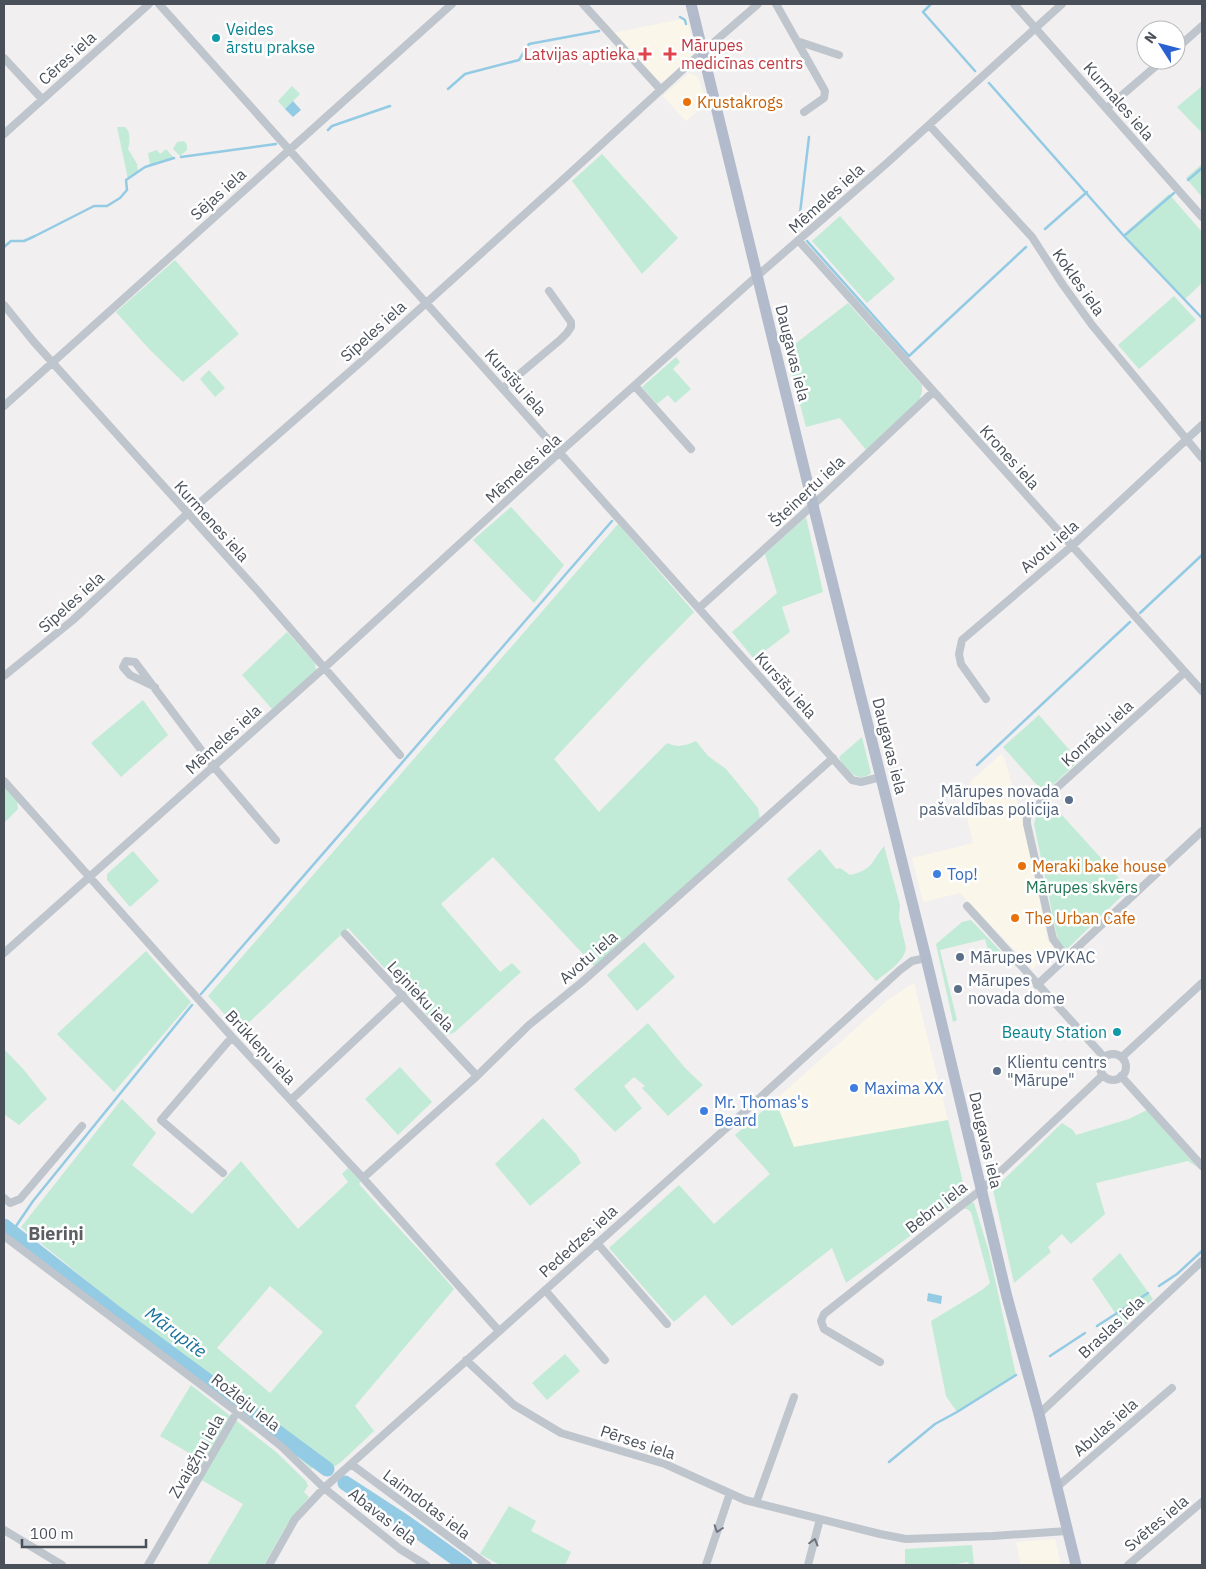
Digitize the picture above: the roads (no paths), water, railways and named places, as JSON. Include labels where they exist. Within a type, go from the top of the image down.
[{"type":"main road","name":"Daugavas iela","points":[[691,4],[926,958],[1007,1297],[1039,1414],[1076,1565]]},
{"type":"street","name":"Cēres iela","points":[[4,134],[149,4]]},
{"type":"street","name":"Kursīšu iela","points":[[159,4],[852,780],[857,782],[881,777]]},
{"type":"street","name":"Sējas iela","points":[[4,406],[452,4]]},
{"type":"street","points":[[584,4],[661,90]]},
{"type":"street","name":"Sīpeles iela","points":[[4,676],[74,620],[187,514],[567,176],[702,52],[758,4]]},
{"type":"street","points":[[776,4],[825,91],[824,98],[804,112]]},
{"type":"street","name":"Kurmales iela","points":[[1014,4],[1202,218]]},
{"type":"street","name":"Mēmeles iela","points":[[4,953],[214,767],[560,452],[929,125],[1062,4]]},
{"type":"street","points":[[1186,40],[1202,26]]},
{"type":"street","points":[[797,41],[839,55]]},
{"type":"street","points":[[4,58],[42,99]]},
{"type":"street","points":[[1107,108],[1151,70]]},
{"type":"street","name":"Kokles iela","points":[[929,125],[1032,237],[1063,285],[1092,324],[1202,458]]},
{"type":"street","name":"Krones iela","points":[[799,241],[1202,691]]},
{"type":"street","points":[[503,388],[560,340],[571,327],[571,322],[549,291]]},
{"type":"street","name":"Kurmenes iela","points":[[4,305],[187,514],[256,588],[400,755]]},
{"type":"street","points":[[635,386],[691,449]]},
{"type":"street","name":"Šteinertu iela","points":[[699,608],[813,505],[933,392]]},
{"type":"street","name":"Avotu iela","points":[[986,699],[961,664],[959,654],[962,640],[1072,546],[1202,425]]},
{"type":"street","name":"Konrādu iela","points":[[1067,958],[1053,939],[1027,817],[1041,802],[1185,672]]},
{"type":"street","points":[[155,687],[214,767],[276,840]]},
{"type":"street","name":"Avotu iela","points":[[363,1178],[477,1076],[529,1025],[589,975],[833,758]]},
{"type":"street","name":"Brūkleņu iela","points":[[4,781],[232,1037],[363,1178],[499,1331]]},
{"type":"street","points":[[1037,985],[1202,831]]},
{"type":"street","points":[[967,906],[1104,1057]]},
{"type":"street","name":"Lejnieku iela","points":[[345,934],[477,1076]]},
{"type":"street","name":"Pededzes iela","points":[[269,1565],[295,1519],[324,1488],[900,970],[912,961],[926,958]]},
{"type":"street","points":[[1122,1057],[1202,983]]},
{"type":"street","points":[[291,1100],[402,996]]},
{"type":"street","points":[[223,1173],[161,1120],[232,1037]]},
{"type":"street","points":[[1113,1054],[1122,1057],[1126,1067],[1121,1076],[1112,1080],[1103,1075],[1100,1066],[1104,1057],[1113,1054]]},
{"type":"street","name":"Bebru iela","points":[[880,1362],[824,1329],[821,1321],[824,1314],[981,1190],[1103,1075]]},
{"type":"street","points":[[1121,1076],[1202,1166]]},
{"type":"street","points":[[4,1198],[10,1203],[20,1199],[82,1126]]},
{"type":"street","name":"Rožleju iela","points":[[4,1236],[237,1412],[282,1448],[324,1488]]},
{"type":"street","points":[[597,1244],[667,1324]]},
{"type":"street","name":"Braslas iela","points":[[1039,1414],[1202,1261]]},
{"type":"street","points":[[545,1290],[605,1360]]},
{"type":"street","name":"Pērses iela","points":[[466,1360],[514,1405],[561,1432],[665,1464],[730,1494],[756,1503],[906,1539],[1067,1531]]},
{"type":"street","name":"Abulas iela","points":[[1057,1487],[1172,1388]]},
{"type":"street","points":[[756,1503],[794,1397]]},
{"type":"street","name":"Zvaigžņu iela","points":[[148,1565],[237,1412]]},
{"type":"street","name":"Laimdotas iela","points":[[351,1464],[487,1565]]},
{"type":"street","name":"Abavas iela","points":[[324,1488],[400,1550],[426,1565]]},
{"type":"street","points":[[706,1565],[730,1494]]},
{"type":"street","name":"Svētes iela","points":[[1128,1565],[1202,1502]]},
{"type":"street","points":[[808,1565],[820,1519]]},
{"type":"street","points":[[4,1530],[62,1565]]},
{"type":"water","points":[[293,101],[301,110],[293,117],[285,109]]},
{"type":"water","points":[[928,1293],[942,1296],[941,1304],[927,1301]]},
{"type":"waterway","points":[[931,4],[923,12],[975,71]]},
{"type":"waterway","points":[[680,17],[685,20],[686,24]]},
{"type":"waterway","points":[[448,89],[465,74],[519,60],[529,44],[599,31]]},
{"type":"waterway","points":[[989,83],[1124,236],[1202,318]]},
{"type":"waterway","points":[[328,130],[332,126],[390,106]]},
{"type":"waterway","points":[[798,230],[809,137]]},
{"type":"waterway","points":[[181,157],[276,144]]},
{"type":"waterway","points":[[4,247],[11,241],[24,241],[35,236],[94,206],[107,206],[120,198],[127,190],[126,180],[145,167],[174,158]]},
{"type":"waterway","points":[[1188,180],[1202,168]]},
{"type":"waterway","points":[[1045,229],[1087,192]]},
{"type":"waterway","points":[[1124,236],[1174,193]]},
{"type":"waterway","points":[[807,241],[909,356],[1026,247]]},
{"type":"waterway","points":[[201,994],[612,521]]},
{"type":"waterway","points":[[1140,613],[1202,555]]},
{"type":"waterway","points":[[977,765],[1130,622]]},
{"type":"waterway","points":[[12,1232],[33,1201],[192,1005]]},
{"type":"waterway","name":"Mārupīte","points":[[4,1226],[113,1311],[327,1469]]},
{"type":"waterway","points":[[1159,1286],[1177,1274],[1202,1251]]},
{"type":"waterway","points":[[1097,1326],[1148,1293]]},
{"type":"waterway","points":[[1050,1356],[1085,1333]]},
{"type":"waterway","points":[[889,1462],[935,1424],[1016,1375]]},
{"type":"waterway","name":"Mārupīte","points":[[345,1483],[405,1522],[465,1565]]},
{"type":"place","name":"Veides ārstu prakse","points":[[216,38]]},
{"type":"place","name":"Latvijas aptieka","points":[[645,54]]},
{"type":"place","name":"Mārupes medicīnas centrs","points":[[670,54]]},
{"type":"place","name":"Krustakrogs","points":[[687,102]]},
{"type":"place","name":"Mārupes novada pašvaldības policija","points":[[1069,800]]},
{"type":"place","name":"Meraki bake house","points":[[1022,866]]},
{"type":"place","name":"Top!","points":[[937,874]]},
{"type":"place","name":"The Urban Cafe","points":[[1015,918]]},
{"type":"place","name":"Mārupes VPVKAC","points":[[960,957]]},
{"type":"place","name":"Mārupes novada dome","points":[[958,989]]},
{"type":"place","name":"Beauty Station","points":[[1117,1032]]},
{"type":"place","name":"Klientu centrs \"Mārupe\"","points":[[997,1071]]},
{"type":"place","name":"Maxima XX","points":[[854,1088]]},
{"type":"place","name":"Mr. Thomas's Beard","points":[[704,1111]]},
{"type":"district","name":"Bieriņi","points":[[56,1233]]},
{"type":"park label","name":"Mārupes skvērs","points":[[1082,887]]}]
